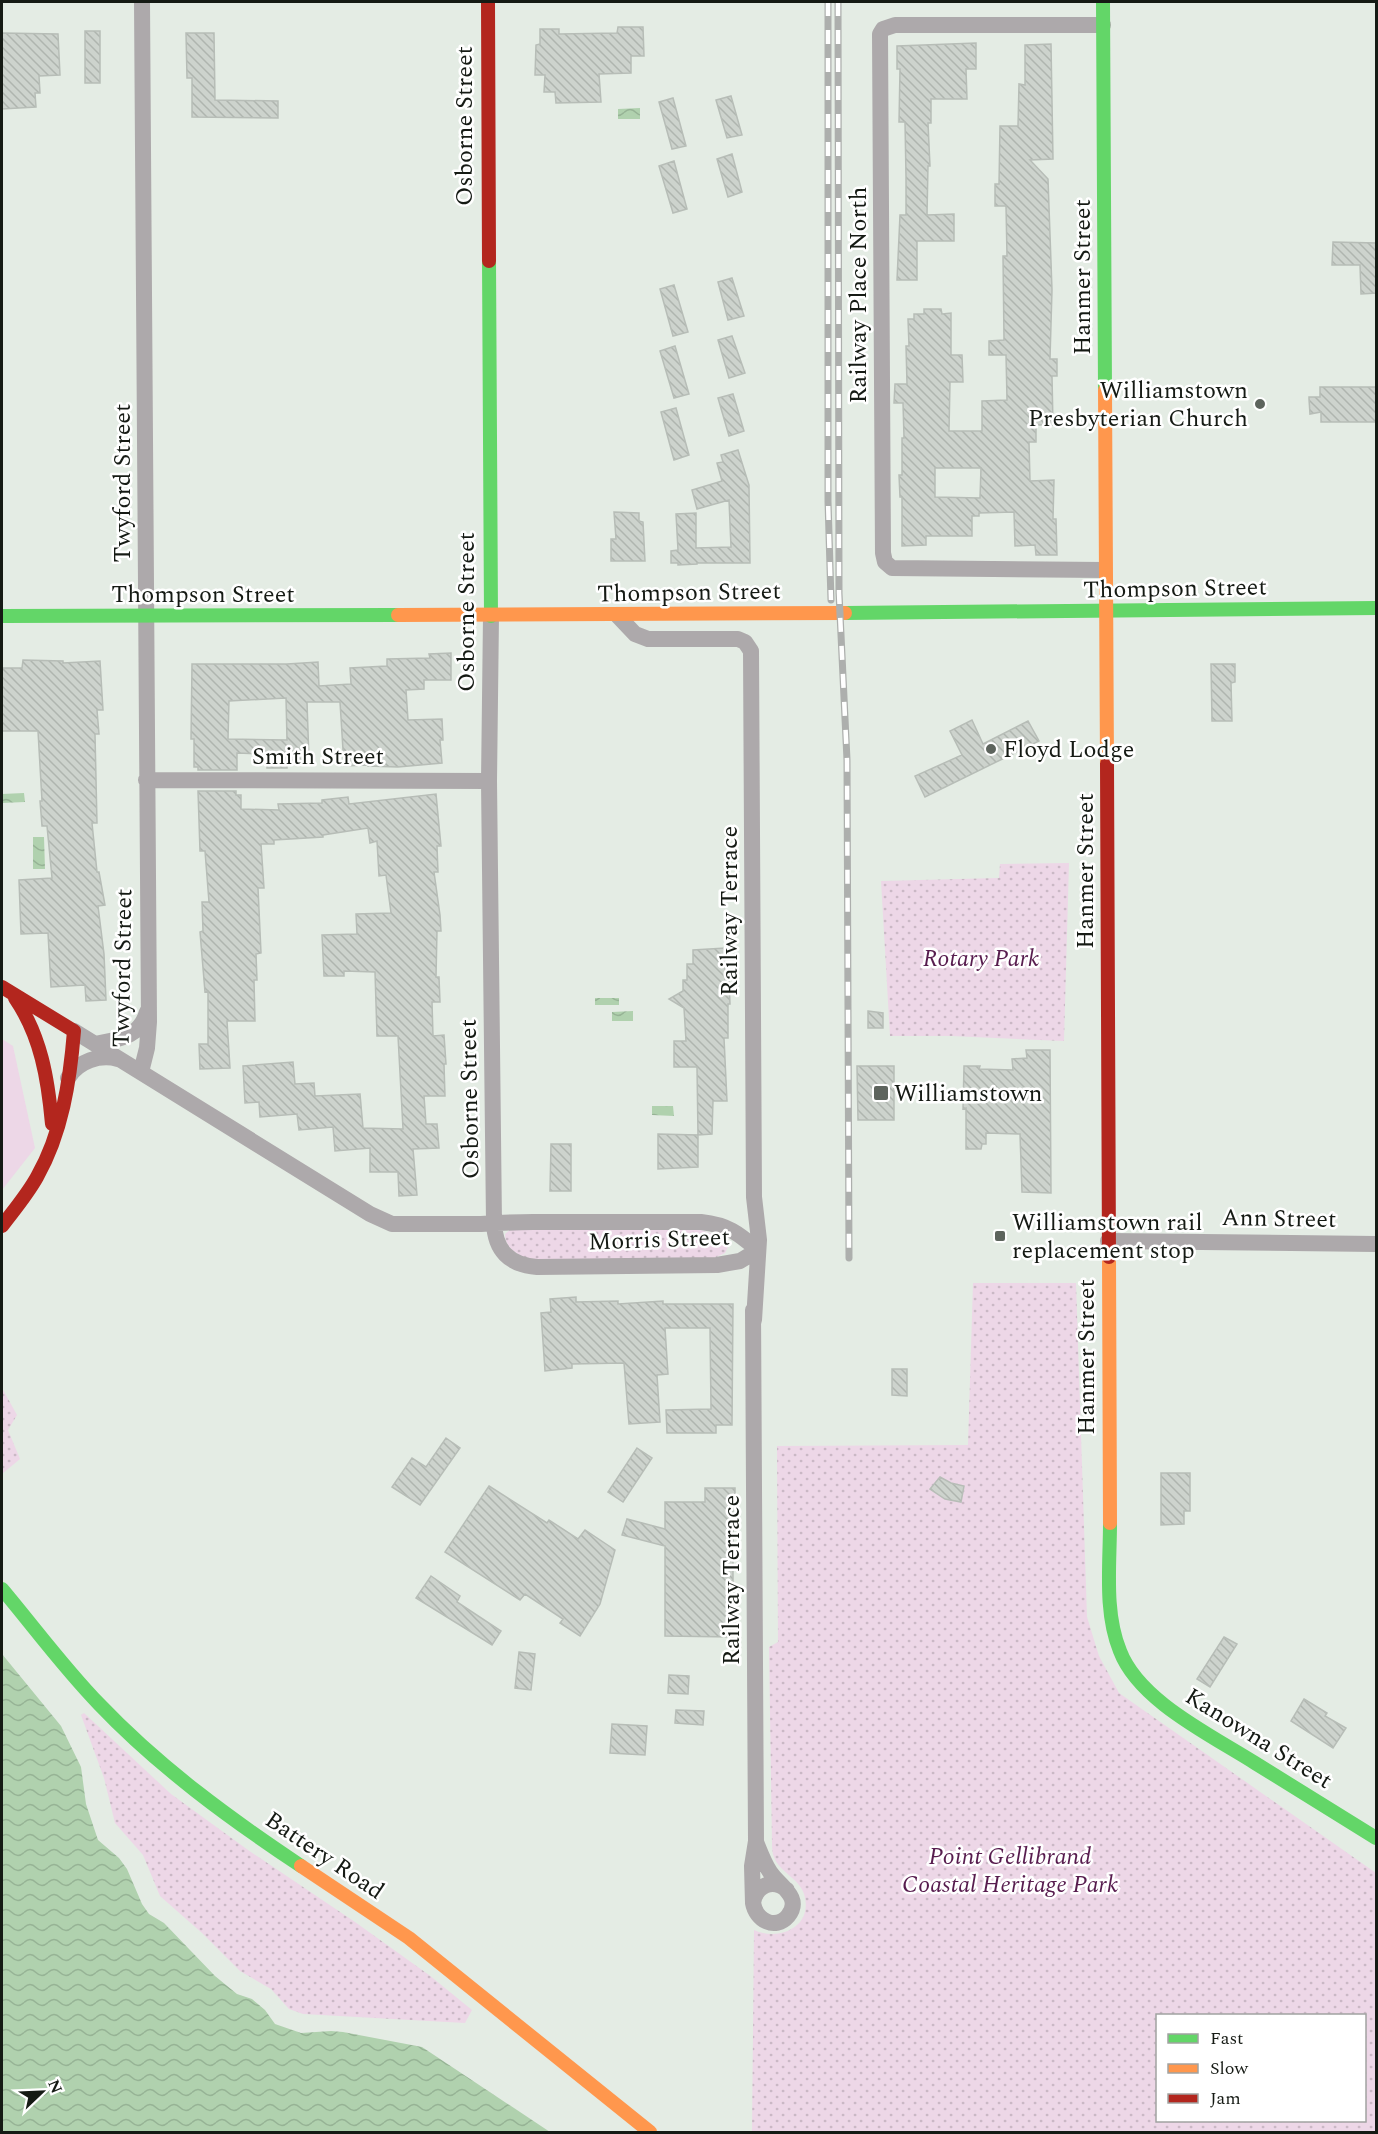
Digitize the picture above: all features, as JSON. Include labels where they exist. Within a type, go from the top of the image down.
[{"type":"street","name":"Twyford Street","points":[[141,1071],[147,1048],[149,1004],[142,2]]},
{"type":"street","name":"Osborne Street","points":[[488,2],[491,616],[489,781],[494,1223]]},
{"type":"street","name":"Hanmer Street","points":[[1102,2],[1112,1618],[1114,1636],[1126,1665]]},
{"type":"street","name":"Railway Place North","points":[[1103,25],[896,25],[883,29],[880,34],[883,553],[885,562],[892,568],[1104,570]]},
{"type":"street","name":"Thompson Street","points":[[2,616],[491,616],[1377,608]]},
{"type":"street","name":"Railway Terrace","points":[[617,615],[635,634],[648,639],[738,639],[746,642],[751,651],[754,1197],[758,1250],[754,1320],[756,1841],[752,1866],[753,1903]]},
{"type":"street","name":"Smith Street","points":[[146,780],[489,781]]},
{"type":"street","name":"Morris Street","points":[[6,989],[384,1221],[397,1224],[494,1223],[701,1222],[731,1228],[758,1250],[740,1261],[717,1265],[529,1267],[514,1262],[502,1253],[496,1241],[494,1223]]},
{"type":"street","points":[[6,989],[25,1012],[33,1028],[41,1055],[52,1126],[52,1138],[46,1158]]},
{"type":"street","points":[[96,1044],[124,1038],[135,1032],[144,1021],[149,1004]]},
{"type":"street","points":[[47,1088],[48,1064],[55,1050],[72,1029]]},
{"type":"street","points":[[2,1226],[36,1178],[46,1158],[71,1067],[72,1029]]},
{"type":"street","points":[[67,1082],[72,1071],[86,1062],[101,1057],[119,1059]]},
{"type":"street","name":"Ann Street","points":[[1108,1241],[1377,1244]]},
{"type":"street","name":"Railway Terrace","points":[[717,1265],[739,1265],[748,1270],[754,1320]]},
{"type":"street","name":"Battery Road","points":[[2,1589],[98,1703],[167,1769],[235,1822],[409,1938],[650,2133]]},
{"type":"street","name":"Kanowna Street","points":[[1126,1665],[1143,1686],[1168,1708],[1377,1838]]},
{"type":"street","name":"Railway Terrace","points":[[756,1841],[768,1869],[787,1890]]},
{"type":"street","points":[[779,1884],[787,1890],[793,1904],[790,1913],[782,1920],[773,1923],[763,1920],[756,1913],[753,1903],[758,1890],[765,1885],[779,1884]]},
{"type":"green space","name":"Rotary Park","points":[[1069,863],[1064,1041],[890,1036],[881,881],[999,878],[1000,864]]},
{"type":"green space","points":[[2,1039],[13,1046],[35,1148],[2,1190]]},
{"type":"green space","points":[[511,1229],[698,1229],[722,1237],[729,1245],[725,1253],[712,1259],[529,1260],[507,1244],[505,1234]]},
{"type":"green space","name":"Point Gellibrand Coastal Heritage Park","points":[[973,1283],[1076,1283],[1087,1617],[1099,1656],[1119,1693],[1376,1873],[1376,2132],[752,2132],[754,1930],[774,1934],[784,1932],[799,1923],[806,1905],[801,1888],[780,1867],[772,1848],[769,1647],[778,1642],[777,1446],[968,1445]]},
{"type":"green space","points":[[2,1388],[17,1415],[8,1430],[20,1459],[2,1474]]},
{"type":"green space","points":[[84,1713],[171,1794],[429,1975],[472,2010],[465,2023],[303,2014],[289,2009],[271,1989],[240,1971],[160,1896],[143,1855],[115,1823],[104,1778],[81,1715]]},
{"type":"water","points":[[640,108],[640,119],[618,119],[618,109]]},
{"type":"water","points":[[24,793],[25,802],[2,803],[2,794]]},
{"type":"water","points":[[33,837],[44,837],[45,869],[33,869]]},
{"type":"water","points":[[595,998],[619,998],[619,1005],[595,1005]]},
{"type":"water","points":[[633,1011],[633,1021],[612,1021],[612,1012]]},
{"type":"water","points":[[652,1106],[673,1106],[674,1116],[652,1115]]},
{"type":"water","points":[[2,1654],[61,1726],[81,1767],[86,1804],[98,1840],[119,1858],[127,1869],[142,1904],[149,1914],[164,1923],[215,1976],[237,1994],[252,1999],[265,2010],[275,2024],[301,2033],[343,2032],[422,2047],[550,2132],[2,2132]]},
{"type":"building","points":[[618,27],[643,27],[644,56],[631,56],[631,73],[599,74],[601,102],[556,103],[555,92],[544,92],[545,75],[535,75],[536,45],[540,44],[540,29],[559,29],[559,34],[617,33]]},
{"type":"building","points":[[85,31],[100,31],[100,83],[85,83]]},
{"type":"building","points":[[2,33],[58,34],[60,75],[39,76],[40,93],[35,93],[36,107],[2,109]]},
{"type":"building","points":[[186,33],[214,33],[215,100],[278,101],[278,118],[192,117],[192,78],[187,78]]},
{"type":"building","points":[[976,43],[976,69],[966,69],[967,99],[931,99],[931,123],[928,123],[930,166],[928,166],[927,215],[954,214],[954,241],[917,241],[917,280],[897,280],[900,215],[906,215],[906,177],[905,122],[899,122],[900,69],[897,69],[897,46]]},
{"type":"building","points":[[1051,44],[1053,159],[1030,160],[1048,179],[1052,290],[1050,359],[1057,359],[1057,376],[1052,376],[1053,425],[1036,425],[1036,442],[1029,442],[1030,481],[1054,480],[1053,519],[1056,519],[1057,555],[1036,555],[1035,545],[1015,546],[1014,512],[979,513],[979,516],[972,516],[972,536],[926,536],[926,545],[902,546],[902,497],[900,497],[899,475],[902,475],[903,403],[894,403],[895,384],[907,384],[908,319],[914,319],[914,314],[924,314],[924,309],[941,309],[942,314],[951,313],[951,355],[962,355],[963,382],[950,382],[949,431],[982,431],[982,401],[1007,400],[1006,355],[989,355],[989,341],[1004,340],[1003,256],[1007,256],[1006,206],[995,206],[995,184],[999,184],[1000,126],[1018,126],[1019,84],[1025,85],[1025,45]],"holes":[[[935,468],[981,468],[980,498],[935,497]]]},
{"type":"building","points":[[731,96],[742,135],[727,138],[716,100]]},
{"type":"building","points":[[673,98],[686,146],[672,149],[659,102]]},
{"type":"building","points":[[732,154],[742,192],[728,197],[717,159]]},
{"type":"building","points":[[674,161],[687,209],[673,213],[659,166]]},
{"type":"building","points":[[1333,242],[1377,243],[1377,293],[1361,294],[1360,265],[1332,265]]},
{"type":"building","points":[[732,278],[744,316],[728,320],[718,282]]},
{"type":"building","points":[[674,285],[688,332],[673,336],[660,289]]},
{"type":"building","points":[[732,336],[745,373],[729,378],[718,340]]},
{"type":"building","points":[[675,346],[689,394],[674,398],[660,351]]},
{"type":"building","points":[[1320,387],[1377,387],[1377,422],[1321,422],[1321,412],[1310,414],[1309,399],[1309,397],[1320,397]]},
{"type":"building","points":[[733,394],[744,431],[729,436],[718,398]]},
{"type":"building","points":[[676,408],[689,455],[674,460],[661,412]]},
{"type":"building","points":[[738,450],[749,485],[750,563],[678,565],[678,563],[671,563],[671,551],[678,550],[676,514],[696,513],[696,548],[731,547],[729,500],[697,509],[692,490],[722,481],[717,463],[723,462],[721,455]]},
{"type":"building","points":[[614,512],[639,513],[639,521],[643,522],[645,561],[611,561],[611,539],[616,539]]},
{"type":"building","points":[[451,653],[451,680],[424,680],[424,689],[406,690],[408,720],[442,719],[443,740],[440,740],[442,763],[398,767],[344,766],[340,702],[307,702],[309,759],[287,760],[287,768],[267,768],[267,754],[237,753],[237,770],[198,770],[198,767],[194,767],[194,739],[191,739],[192,664],[318,662],[319,686],[351,684],[350,668],[387,666],[387,659],[430,658],[429,654]],"holes":[[[286,698],[287,740],[228,739],[229,701]]]},
{"type":"building","points":[[23,660],[63,661],[63,663],[100,661],[103,710],[97,710],[99,734],[95,734],[97,823],[92,823],[97,872],[99,872],[105,905],[98,906],[104,954],[106,1000],[86,1001],[85,985],[51,987],[48,933],[21,934],[19,880],[52,878],[47,826],[42,826],[38,731],[2,731],[2,668],[22,668]]},
{"type":"building","points":[[1211,664],[1235,664],[1235,682],[1231,683],[1232,721],[1212,721]]},
{"type":"building","name":"Floyd Lodge","points":[[972,720],[983,744],[1028,721],[1039,741],[925,797],[915,776],[962,755],[950,731]]},
{"type":"building","points":[[198,791],[236,791],[236,795],[241,795],[241,809],[279,810],[278,804],[322,803],[322,800],[348,797],[349,804],[436,794],[441,846],[437,846],[438,872],[434,872],[441,931],[437,931],[436,977],[439,977],[440,1002],[432,1002],[433,1036],[444,1035],[445,1096],[424,1096],[426,1124],[437,1124],[439,1148],[413,1149],[417,1195],[399,1196],[398,1172],[370,1172],[370,1148],[335,1151],[333,1127],[299,1130],[297,1114],[260,1117],[259,1102],[245,1103],[243,1066],[293,1062],[295,1084],[314,1083],[315,1096],[360,1094],[363,1128],[403,1129],[398,1036],[377,1036],[375,972],[344,971],[344,976],[324,976],[322,935],[357,934],[356,914],[391,913],[386,875],[379,876],[377,841],[370,843],[368,828],[323,835],[323,837],[274,840],[274,844],[261,844],[264,888],[258,888],[261,953],[256,954],[255,1021],[227,1021],[230,1068],[200,1069],[199,1044],[208,1044],[208,991],[205,992],[200,932],[203,931],[202,902],[209,902],[205,851],[200,851]]},
{"type":"building","points":[[725,948],[725,980],[729,980],[730,1004],[728,1004],[728,1038],[724,1038],[727,1101],[713,1101],[712,1134],[698,1135],[697,1067],[674,1067],[674,1041],[686,1041],[684,1008],[669,999],[683,991],[683,980],[687,980],[687,964],[693,964],[693,950]]},
{"type":"building","points":[[868,1011],[883,1013],[883,1028],[868,1028]]},
{"type":"building","points":[[1026,1050],[1050,1050],[1051,1193],[1022,1192],[1020,1134],[986,1133],[986,1144],[982,1144],[981,1149],[966,1149],[966,1108],[963,1109],[964,1066],[1013,1070],[1012,1059],[1027,1058]]},
{"type":"building","points":[[857,1066],[894,1066],[894,1120],[858,1120]]},
{"type":"building","points":[[658,1134],[698,1135],[698,1167],[658,1169]]},
{"type":"building","points":[[551,1144],[571,1144],[571,1191],[550,1191]]},
{"type":"building","points":[[576,1297],[576,1302],[618,1301],[618,1304],[663,1301],[663,1304],[733,1304],[732,1425],[716,1425],[716,1433],[667,1433],[666,1410],[711,1409],[710,1328],[665,1328],[668,1374],[657,1375],[660,1422],[629,1424],[624,1363],[572,1364],[572,1368],[545,1371],[541,1313],[551,1312],[550,1299]]},
{"type":"building","points":[[892,1369],[907,1369],[907,1396],[892,1395]]},
{"type":"building","points":[[446,1438],[460,1448],[420,1505],[392,1487],[412,1458],[426,1467]]},
{"type":"building","points":[[637,1448],[652,1458],[623,1502],[608,1492]]},
{"type":"building","points":[[1161,1473],[1190,1473],[1190,1511],[1184,1511],[1184,1524],[1161,1525]]},
{"type":"building","points":[[940,1477],[964,1486],[961,1502],[945,1499],[930,1489]]},
{"type":"building","points":[[489,1486],[547,1523],[549,1520],[578,1539],[585,1530],[615,1550],[600,1604],[580,1636],[560,1623],[563,1619],[525,1594],[520,1600],[445,1552]]},
{"type":"building","points":[[705,1488],[735,1488],[733,1637],[665,1636],[665,1546],[622,1535],[627,1519],[665,1529],[665,1502],[705,1502]]},
{"type":"building","points":[[431,1576],[460,1596],[457,1602],[501,1631],[492,1645],[416,1598]]},
{"type":"building","points":[[1224,1637],[1237,1644],[1210,1687],[1197,1679]]},
{"type":"building","points":[[519,1652],[535,1654],[531,1690],[515,1688]]},
{"type":"building","points":[[669,1675],[689,1676],[688,1694],[668,1693]]},
{"type":"building","points":[[1304,1699],[1327,1713],[1325,1716],[1346,1728],[1333,1748],[1291,1721]]},
{"type":"building","points":[[676,1710],[704,1711],[703,1725],[675,1723]]},
{"type":"building","points":[[612,1724],[647,1726],[645,1755],[610,1753]]},
{"type":"railway","points":[[828,2],[828,501],[831,600]]},
{"type":"railway","points":[[838,2],[839,593],[847,760],[849,1258]]},
{"type":"traffic: fast","points":[[1103,2],[1105,390]]},
{"type":"traffic: fast","points":[[489,261],[491,616]]},
{"type":"traffic: fast","points":[[845,613],[1376,608]]},
{"type":"traffic: fast","points":[[2,616],[398,615]]},
{"type":"traffic: fast","points":[[1110,1523],[1109,1588],[1115,1636],[1129,1669],[1143,1686],[1178,1715],[1376,1838]]},
{"type":"traffic: fast","points":[[2,1589],[61,1662],[122,1727],[196,1791],[301,1866]]},
{"type":"traffic: slow","points":[[1105,390],[1107,764]]},
{"type":"traffic: slow","points":[[398,615],[845,613]]},
{"type":"traffic: slow","points":[[1109,1257],[1110,1523]]},
{"type":"traffic: slow","points":[[301,1866],[409,1938],[650,2132]]},
{"type":"traffic: jam","points":[[488,2],[489,261]]},
{"type":"traffic: jam","points":[[1107,764],[1109,1257]]},
{"type":"traffic: jam","points":[[2,987],[74,1031],[67,1088],[53,1143],[33,1184],[2,1226]]},
{"type":"traffic: jam","points":[[15,998],[31,1027],[42,1058],[52,1124]]},
{"type":"place","name":"Williamstown Presbyterian Church","points":[[1260,404]]},
{"type":"place","name":"Floyd Lodge","points":[[991,749]]},
{"type":"place","name":"Williamstown","points":[[881,1093]]},
{"type":"place","name":"Williamstown rail replacement stop","points":[[1000,1236]]}]
